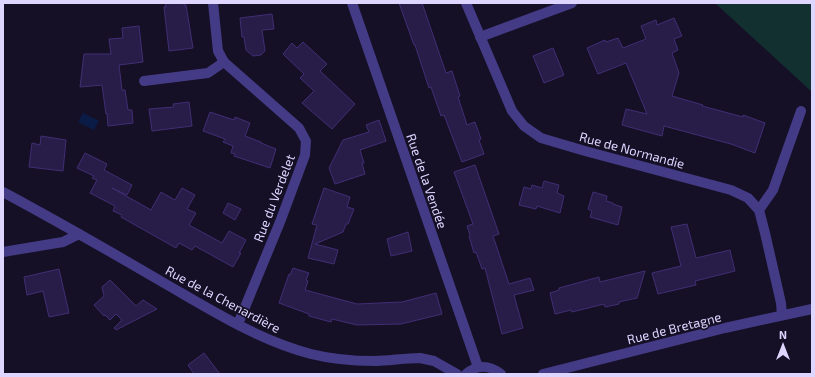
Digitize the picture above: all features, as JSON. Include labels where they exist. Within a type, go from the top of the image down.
[{"type":"street","name":"Rue du Verdelet","points":[[213,3],[218,51],[224,62],[299,128],[306,141],[305,155],[238,324]]},
{"type":"street","name":"Rue de la Vendée","points":[[352,3],[478,367]]},
{"type":"street","name":"Rue de Normandie","points":[[466,3],[512,111],[524,126],[541,138],[585,152],[731,190],[748,198],[759,210]]},
{"type":"street","points":[[480,37],[572,3]]},
{"type":"street","points":[[144,81],[208,73],[224,62]]},
{"type":"street","points":[[782,315],[781,303],[759,210],[773,190],[801,111]]},
{"type":"street","name":"Rue de la Chenardière","points":[[3,192],[260,336],[312,354],[331,358],[373,361],[420,358],[434,360],[457,374]]},
{"type":"street","points":[[3,252],[63,242],[79,234]]},
{"type":"street","name":"Rue de Bretagne","points":[[543,374],[725,328],[812,309]]},
{"type":"street","points":[[466,374],[472,369],[478,367],[494,369],[501,374]]},
{"type":"green space","points":[[715,3],[812,3],[812,92]]},
{"type":"water","points":[[83,113],[99,121],[94,130],[78,122]]},
{"type":"building","points":[[165,3],[184,3],[184,5],[186,5],[193,48],[169,51],[164,7],[166,7]]},
{"type":"building","points":[[399,3],[422,3],[446,73],[452,71],[467,125],[475,122],[484,154],[462,162],[444,115],[441,116],[431,87],[429,88]]},
{"type":"building","points":[[272,14],[274,29],[262,30],[265,51],[261,55],[253,56],[246,50],[244,37],[242,37],[240,18]]},
{"type":"building","points":[[674,18],[682,36],[674,39],[678,50],[672,53],[679,73],[672,96],[743,117],[743,115],[765,123],[755,153],[731,144],[664,126],[662,136],[622,125],[626,109],[647,114],[626,63],[598,74],[587,48],[605,40],[606,42],[618,38],[623,48],[646,39],[641,26],[656,20],[657,25]]},
{"type":"building","points":[[139,26],[143,62],[119,65],[122,90],[125,90],[128,110],[132,110],[133,123],[108,126],[102,85],[80,87],[84,54],[111,54],[109,39],[123,38],[122,28]]},
{"type":"building","points":[[303,42],[327,64],[320,71],[355,104],[332,129],[302,103],[314,91],[300,78],[304,74],[283,54],[292,43],[297,48]]},
{"type":"building","points":[[553,48],[564,75],[544,83],[533,56]]},
{"type":"building","points":[[189,102],[192,126],[152,131],[149,109],[174,107],[173,104]]},
{"type":"building","points":[[210,112],[234,120],[235,117],[250,123],[245,136],[276,149],[270,168],[234,156],[235,154],[231,153],[233,146],[223,142],[225,139],[203,131]]},
{"type":"building","points":[[379,120],[386,141],[360,150],[364,163],[362,163],[365,174],[335,184],[329,168],[343,140],[369,132],[366,125]]},
{"type":"building","points":[[41,136],[66,140],[63,171],[29,167],[32,143],[40,145]]},
{"type":"building","points":[[85,153],[107,164],[104,170],[132,185],[127,195],[112,188],[151,210],[161,192],[175,200],[182,188],[195,195],[187,209],[196,213],[189,225],[222,243],[229,231],[246,240],[233,267],[195,246],[192,250],[179,243],[176,248],[113,211],[115,206],[90,193],[97,180],[92,178],[94,176],[77,168]]},
{"type":"building","points":[[475,165],[499,234],[493,236],[509,284],[530,278],[534,290],[514,295],[523,328],[502,334],[485,268],[482,269],[476,252],[474,253],[467,226],[473,224],[454,172]]},
{"type":"building","points":[[544,181],[559,185],[557,193],[564,196],[560,213],[537,206],[536,209],[519,205],[524,187],[531,189],[532,185],[542,188]]},
{"type":"building","points":[[324,188],[350,197],[347,207],[354,209],[343,232],[315,244],[338,250],[334,264],[308,258],[317,225],[312,224]]},
{"type":"building","points":[[593,192],[607,196],[606,201],[622,207],[618,225],[590,217],[592,211],[588,209]]},
{"type":"building","points":[[228,203],[241,209],[235,220],[223,213]]},
{"type":"building","points":[[687,224],[696,258],[730,250],[735,271],[695,281],[696,285],[658,294],[652,273],[681,266],[671,227]]},
{"type":"building","points":[[408,232],[412,251],[391,256],[387,239]]},
{"type":"building","points":[[293,268],[309,273],[306,280],[308,281],[305,290],[357,304],[402,302],[436,293],[442,314],[401,324],[357,325],[332,319],[331,322],[309,316],[309,314],[279,303],[289,274],[290,275]]},
{"type":"building","points":[[59,269],[69,313],[49,317],[43,291],[27,295],[24,277]]},
{"type":"building","points":[[645,271],[637,298],[605,307],[604,304],[572,312],[571,310],[555,314],[550,293],[559,290],[559,288],[599,277],[600,282]]},
{"type":"building","points":[[110,280],[136,306],[143,300],[157,309],[116,330],[114,328],[122,320],[116,314],[110,320],[94,305],[104,296],[102,287]]},
{"type":"building","points":[[204,353],[220,374],[194,374],[188,365]]}]
